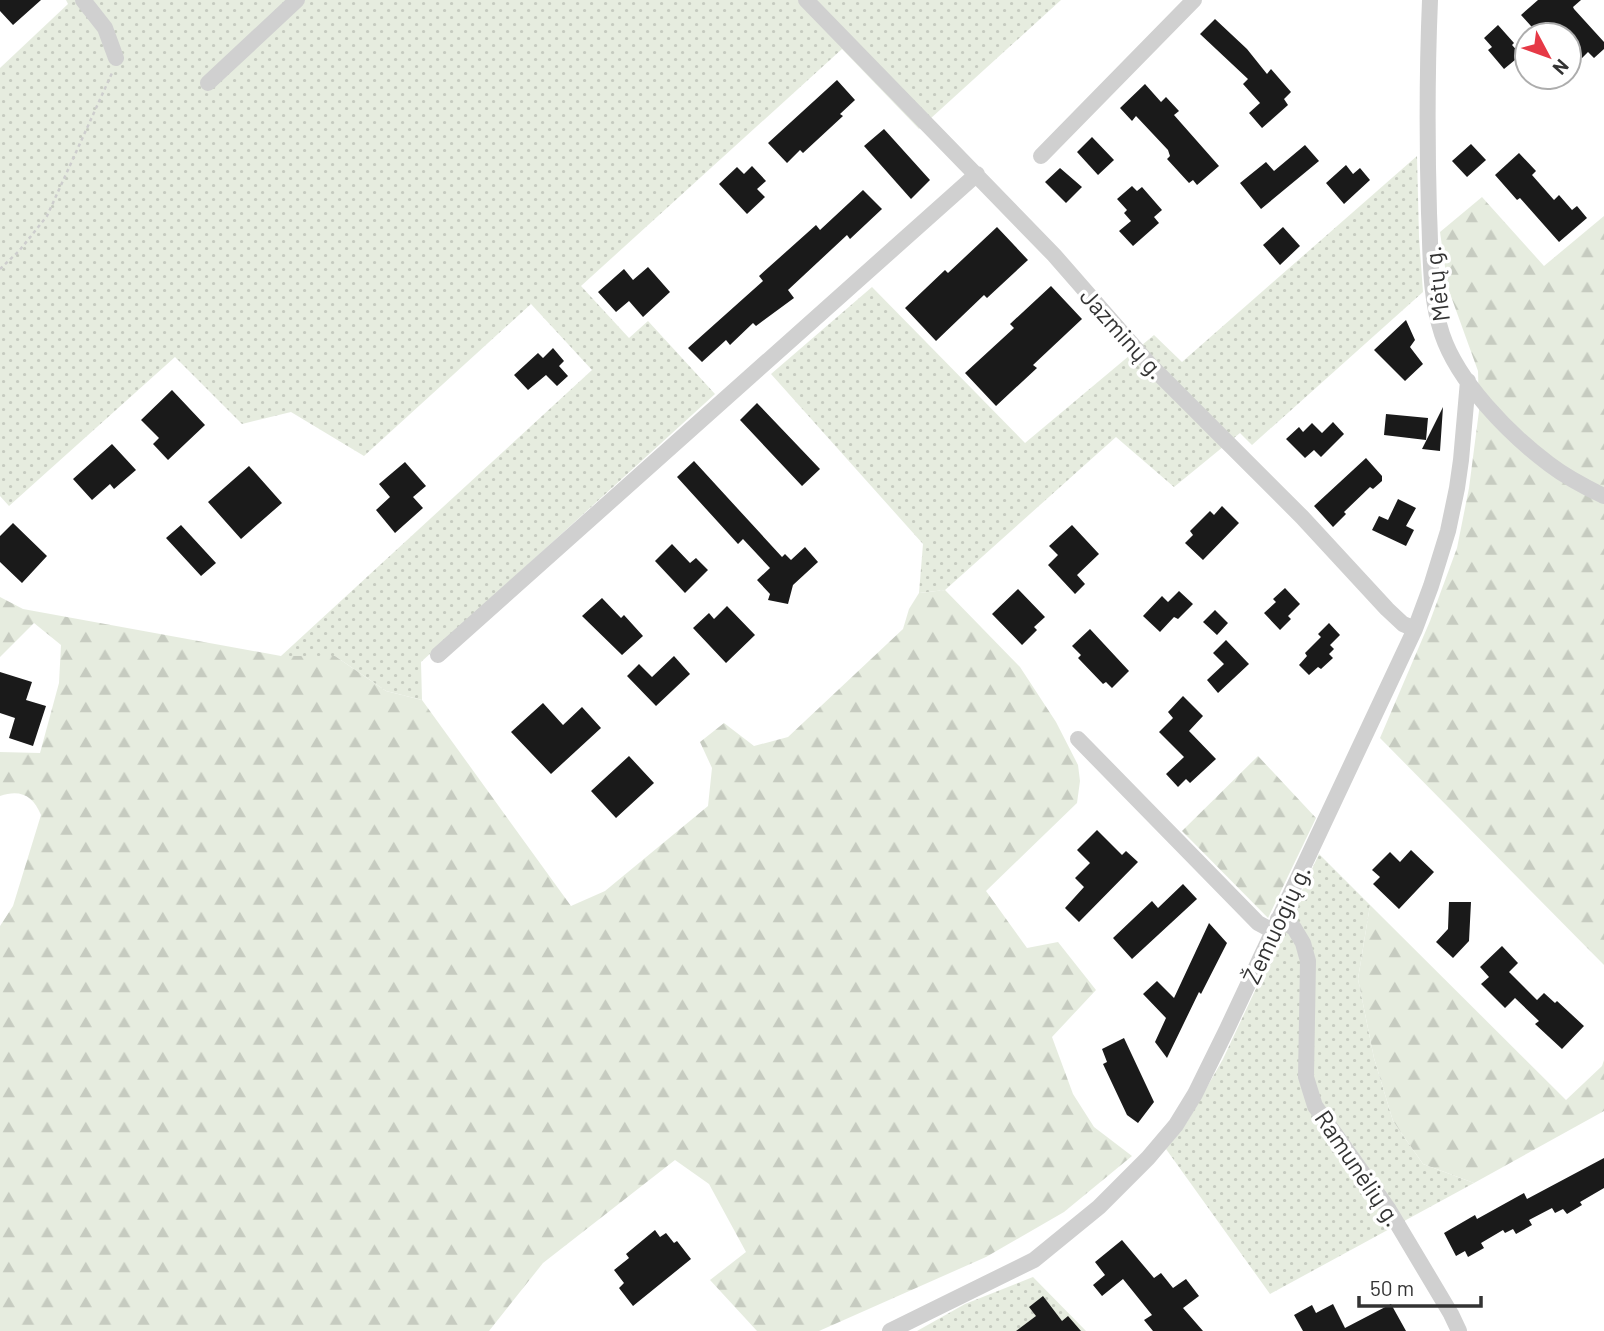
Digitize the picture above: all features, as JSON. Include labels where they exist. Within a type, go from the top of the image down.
[{"type":"street","points":[[83,0],[105,28],[116,58]]},
{"type":"street","points":[[208,83],[297,0]]},
{"type":"street","name":"Jazminų g.","points":[[806,0],[1055,256],[1151,366],[1303,517],[1387,609],[1403,624],[1415,629]]},
{"type":"street","points":[[1041,156],[1194,0]]},
{"type":"street","name":"Mėtų g.","points":[[1430,0],[1427,108],[1432,285],[1443,336],[1468,381],[1525,445],[1551,466],[1604,496]]},
{"type":"street","points":[[438,654],[977,174]]},
{"type":"street","name":"Žemuogių g.","points":[[890,1331],[1034,1260],[1099,1207],[1148,1158],[1176,1125],[1195,1094],[1415,629],[1448,531],[1461,460],[1468,381]]},
{"type":"street","name":"Ramunėlių g.","points":[[1078,739],[1258,923],[1294,928],[1303,943],[1308,961],[1306,1077],[1315,1106],[1389,1210],[1459,1331]]},
{"type":"path","points":[[0,269],[19,251],[47,216],[111,78],[116,58]]},
{"type":"green space","points":[[66,0],[1061,0],[919,129],[842,49],[581,286],[629,338],[648,321],[715,394],[421,662],[422,700],[386,691],[335,656],[281,656],[592,370],[531,304],[364,456],[291,412],[242,424],[175,357],[9,506],[0,496],[0,68],[68,4]]},
{"type":"green space","points":[[1417,156],[1423,292],[1252,445],[1240,433],[1174,487],[1116,437],[945,590],[919,593],[923,544],[771,374],[872,287],[1025,443],[1154,335],[1182,362]]},
{"type":"green space","points":[[1482,197],[1544,266],[1604,216],[1604,965],[1380,738],[1430,621],[1457,548],[1469,488],[1479,411],[1478,371],[1448,288],[1440,232]]},
{"type":"green space","points":[[945,590],[1020,667],[1056,722],[1078,765],[1080,781],[1077,803],[986,891],[1027,948],[1058,942],[1096,990],[1052,1037],[1073,1094],[1094,1127],[1132,1156],[1064,1212],[986,1257],[819,1331],[757,1331],[710,1280],[746,1252],[709,1184],[675,1160],[543,1263],[489,1331],[0,1331],[0,926],[13,906],[41,815],[34,803],[25,796],[14,793],[0,796],[0,752],[40,753],[59,683],[61,645],[34,623],[0,657],[0,597],[23,609],[281,656],[335,656],[386,691],[422,700],[571,906],[605,891],[708,806],[712,768],[700,742],[724,723],[754,746],[788,737],[903,629],[909,609],[919,593]]},
{"type":"green space","points":[[1258,756],[1316,818],[1268,918],[1182,831]]},
{"type":"green space","points":[[1319,854],[1370,905],[1358,979],[1374,1058],[1393,1121],[1423,1164],[1474,1183],[1270,1294],[1166,1149],[1187,1122],[1223,1059]]},
{"type":"green space","points":[[1370,905],[1566,1100],[1602,1066],[1604,1060],[1604,1111],[1474,1183],[1423,1164],[1393,1121],[1374,1058],[1358,979]]},
{"type":"green space","points":[[1033,1277],[1086,1331],[917,1331],[965,1304]]},
{"type":"building","points":[[0,0],[41,0],[13,25],[0,11]]},
{"type":"building","points":[[1538,0],[1581,0],[1573,7],[1604,42],[1604,49],[1594,58],[1588,52],[1583,57],[1583,21],[1526,21],[1521,15]]},
{"type":"building","points":[[1215,19],[1247,49],[1267,74],[1271,69],[1291,92],[1284,99],[1288,105],[1262,128],[1249,113],[1260,103],[1243,84],[1248,79],[1200,34]]},
{"type":"building","points":[[1498,25],[1513,42],[1513,62],[1504,69],[1488,50],[1492,47],[1484,38]]},
{"type":"building","points":[[837,80],[855,100],[840,114],[843,116],[803,153],[800,150],[787,163],[768,143]]},
{"type":"building","points":[[1145,84],[1161,102],[1166,97],[1179,111],[1174,115],[1219,166],[1197,185],[1193,180],[1189,183],[1167,159],[1170,156],[1168,150],[1136,116],[1132,121],[1120,108]]},
{"type":"building","points":[[884,129],[930,180],[911,199],[864,146]]},
{"type":"building","points":[[1092,137],[1114,160],[1098,175],[1077,152]]},
{"type":"building","points":[[1471,144],[1486,160],[1467,177],[1452,161]]},
{"type":"building","points":[[1305,145],[1319,161],[1261,209],[1240,183],[1266,162],[1274,171]]},
{"type":"building","points":[[1519,153],[1536,171],[1532,175],[1554,200],[1559,195],[1572,210],[1577,206],[1587,218],[1559,242],[1520,198],[1517,200],[1495,175]]},
{"type":"building","points":[[1346,165],[1353,174],[1360,168],[1370,180],[1344,204],[1326,183]]},
{"type":"building","points":[[752,166],[766,181],[757,189],[765,197],[747,214],[719,184],[737,167],[744,174]]},
{"type":"building","points":[[1060,168],[1082,187],[1066,203],[1045,182]]},
{"type":"building","points":[[1132,186],[1137,191],[1142,187],[1162,210],[1154,217],[1159,223],[1133,246],[1119,231],[1131,221],[1124,213],[1127,210],[1117,199]]},
{"type":"building","points":[[863,190],[882,209],[850,239],[847,235],[788,290],[794,298],[756,326],[753,323],[730,345],[726,340],[702,362],[688,348],[763,281],[759,276],[816,225],[820,230]]},
{"type":"building","points":[[997,227],[1028,260],[987,298],[984,295],[936,341],[905,308],[945,270],[948,273]]},
{"type":"building","points":[[1283,227],[1300,246],[1280,265],[1263,245]]},
{"type":"building","points":[[648,267],[670,292],[643,317],[629,301],[616,312],[598,292],[624,269],[633,280]]},
{"type":"building","points":[[1051,286],[1082,319],[1033,365],[1037,368],[996,406],[965,373],[1014,328],[1010,324]]},
{"type":"building","points":[[1406,320],[1415,340],[1410,347],[1423,364],[1405,381],[1374,350]]},
{"type":"building","points":[[553,348],[564,361],[559,366],[568,376],[557,386],[546,375],[528,390],[514,375],[538,353],[543,358]]},
{"type":"building","points":[[172,390],[205,425],[168,460],[153,444],[159,438],[141,420]]},
{"type":"building","points":[[757,403],[820,469],[802,486],[740,420]]},
{"type":"building","points":[[1443,407],[1440,451],[1422,449]]},
{"type":"building","points":[[1386,414],[1428,418],[1426,440],[1384,435]]},
{"type":"building","points":[[1333,422],[1344,434],[1321,457],[1314,450],[1305,458],[1286,439],[1299,427],[1303,432],[1312,423],[1322,433]]},
{"type":"building","points":[[112,444],[136,470],[114,489],[110,484],[92,500],[73,479]]},
{"type":"building","points":[[1366,458],[1382,476],[1382,481],[1373,489],[1370,487],[1344,512],[1346,514],[1333,527],[1314,506]]},
{"type":"building","points":[[694,461],[782,557],[785,554],[791,560],[805,547],[818,562],[793,585],[788,604],[768,600],[770,594],[757,580],[770,568],[743,539],[738,544],[677,477]]},
{"type":"building","points":[[405,462],[426,486],[413,497],[423,508],[395,533],[376,510],[390,497],[379,484]]},
{"type":"building","points":[[249,466],[282,503],[241,539],[208,502]]},
{"type":"building","points":[[1398,499],[1416,508],[1406,526],[1414,530],[1406,546],[1372,530],[1379,516],[1388,520]]},
{"type":"building","points":[[1222,506],[1239,523],[1203,560],[1185,543],[1193,535],[1190,531],[1210,511],[1214,515]]},
{"type":"building","points":[[13,523],[47,556],[22,583],[0,562],[0,536]]},
{"type":"building","points":[[181,525],[216,563],[201,576],[166,538]]},
{"type":"building","points":[[1072,525],[1099,554],[1077,575],[1085,584],[1075,594],[1048,565],[1058,555],[1049,546]]},
{"type":"building","points":[[672,544],[690,563],[696,558],[708,570],[685,593],[655,561]]},
{"type":"building","points":[[1285,588],[1300,604],[1288,616],[1291,619],[1280,630],[1264,613],[1276,602],[1273,599]]},
{"type":"building","points":[[1018,589],[1045,617],[1034,627],[1037,630],[1022,645],[992,614]]},
{"type":"building","points":[[1179,591],[1193,604],[1178,619],[1174,617],[1160,632],[1143,616],[1162,596],[1168,602]]},
{"type":"building","points":[[602,598],[621,618],[624,615],[643,636],[622,655],[582,616]]},
{"type":"building","points":[[727,606],[755,635],[726,663],[693,628],[709,613],[714,619]]},
{"type":"building","points":[[1215,610],[1228,623],[1217,635],[1203,622]]},
{"type":"building","points":[[1329,623],[1340,635],[1330,645],[1334,649],[1329,654],[1333,658],[1309,675],[1299,665],[1307,656],[1305,653],[1321,637],[1318,634]]},
{"type":"building","points":[[1090,629],[1129,671],[1112,688],[1106,682],[1103,684],[1078,658],[1081,655],[1072,646]]},
{"type":"building","points":[[1226,640],[1249,664],[1218,693],[1207,680],[1224,664],[1213,653]]},
{"type":"building","points":[[674,656],[690,674],[656,706],[627,676],[639,664],[652,677]]},
{"type":"building","points":[[0,672],[32,682],[26,700],[46,706],[33,746],[9,738],[15,718],[0,713]]},
{"type":"building","points":[[1183,696],[1203,716],[1189,731],[1216,759],[1190,783],[1186,779],[1178,787],[1166,774],[1184,757],[1159,732],[1173,718],[1168,712]]},
{"type":"building","points":[[543,703],[563,725],[582,707],[601,728],[551,774],[511,732]]},
{"type":"building","points":[[629,756],[654,783],[616,818],[591,791]]},
{"type":"building","points":[[1097,830],[1122,855],[1126,851],[1138,862],[1079,922],[1065,908],[1084,887],[1075,878],[1090,863],[1077,850]]},
{"type":"building","points":[[1411,850],[1434,872],[1399,909],[1373,884],[1380,877],[1372,870],[1390,852],[1400,862]]},
{"type":"building","points":[[1183,884],[1197,899],[1132,959],[1113,938],[1152,901],[1158,908]]},
{"type":"building","points":[[1449,902],[1471,902],[1469,941],[1453,958],[1436,942],[1448,929]]},
{"type":"building","points":[[1209,923],[1227,943],[1201,994],[1199,992],[1167,1058],[1155,1042],[1166,1018],[1143,994],[1157,981],[1174,998]]},
{"type":"building","points":[[1502,946],[1518,963],[1509,972],[1537,1000],[1544,993],[1555,1003],[1557,1001],[1584,1026],[1562,1049],[1535,1024],[1539,1021],[1515,998],[1505,1008],[1481,984],[1489,977],[1480,967]]},
{"type":"building","points":[[1124,1038],[1154,1102],[1138,1123],[1127,1115],[1103,1064],[1107,1062],[1102,1049]]},
{"type":"building","points":[[1604,1158],[1604,1188],[1580,1202],[1582,1205],[1567,1214],[1563,1209],[1555,1213],[1552,1208],[1529,1220],[1532,1225],[1516,1234],[1513,1229],[1505,1233],[1503,1230],[1481,1243],[1484,1248],[1468,1257],[1465,1251],[1456,1256],[1444,1233],[1475,1215],[1477,1219],[1524,1193],[1527,1199]]},
{"type":"building","points":[[655,1230],[660,1237],[666,1233],[674,1243],[677,1241],[691,1259],[633,1306],[619,1288],[624,1283],[614,1270],[629,1258],[626,1254]]},
{"type":"building","points":[[1122,1240],[1154,1278],[1161,1273],[1173,1288],[1186,1279],[1199,1296],[1183,1308],[1203,1331],[1153,1331],[1144,1320],[1152,1315],[1123,1279],[1102,1296],[1093,1285],[1105,1275],[1095,1262]]},
{"type":"building","points":[[1043,1296],[1062,1321],[1068,1316],[1081,1331],[1016,1331],[1036,1316],[1029,1307]]},
{"type":"building","points":[[1333,1304],[1345,1328],[1391,1304],[1406,1331],[1303,1331],[1294,1315],[1312,1305],[1316,1313]]}]
